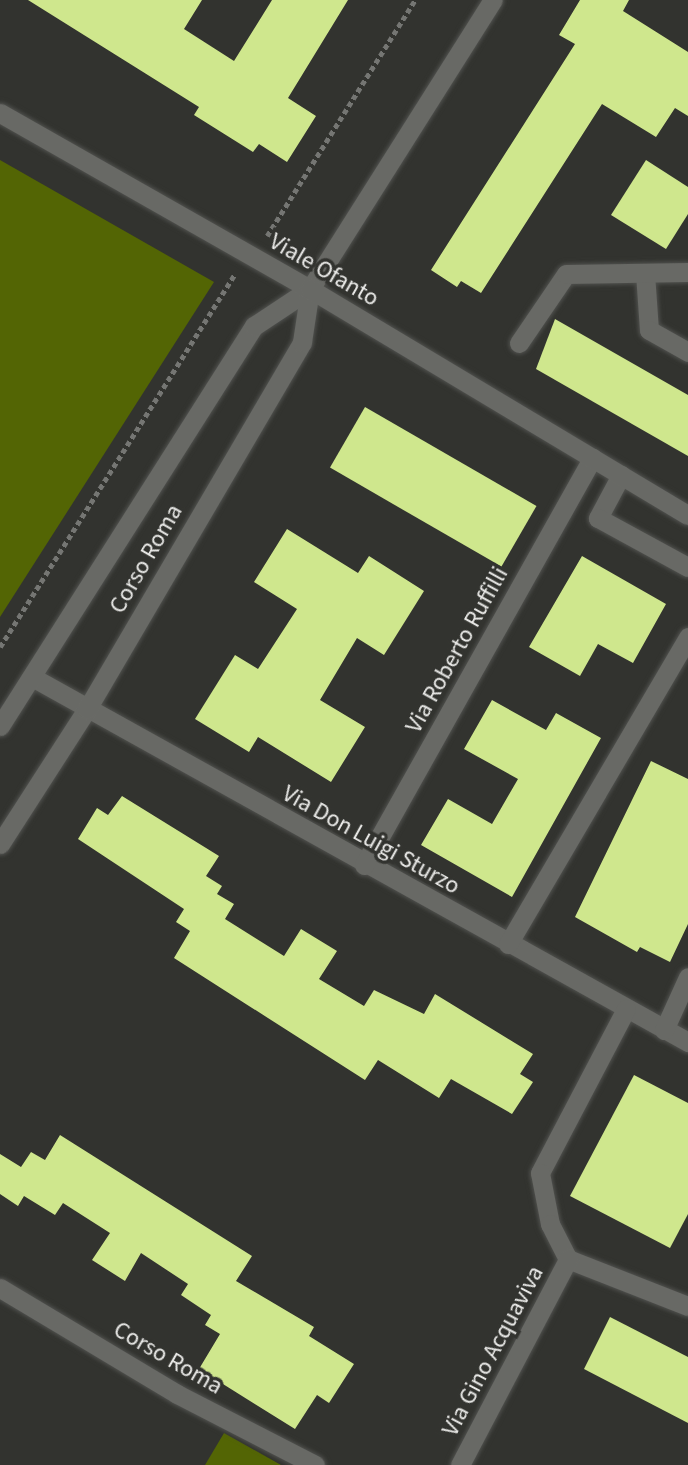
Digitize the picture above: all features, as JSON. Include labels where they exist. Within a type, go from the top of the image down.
[{"type":"street","name":"Corso Roma","points":[[0,844],[87,709],[302,342],[310,289],[493,0]]},
{"type":"street","name":"Viale Ofanto","points":[[0,113],[310,289],[688,515]]},
{"type":"street","points":[[519,343],[566,274],[688,272]]},
{"type":"street","points":[[645,273],[649,330],[688,352]]},
{"type":"street","name":"Corso Roma","points":[[0,726],[254,326],[310,289]]},
{"type":"street","name":"Via Roberto Ruffilli","points":[[364,865],[592,458]]},
{"type":"street","points":[[621,475],[598,518],[688,567]]},
{"type":"street","points":[[508,944],[688,636]]},
{"type":"street","name":"Via Don Luigi Sturzo","points":[[32,677],[364,865],[688,1042]]},
{"type":"street","points":[[664,1030],[688,977]]},
{"type":"street","name":"Via Gino Acquaviva","points":[[626,1009],[540,1173],[550,1224],[568,1259],[688,1306]]},
{"type":"street","name":"Via Gino Acquaviva","points":[[460,1465],[568,1259]]},
{"type":"street","name":"Corso Roma","points":[[0,1288],[177,1394],[315,1465]]},
{"type":"path","points":[[0,646],[229,290],[244,252],[273,231],[415,0]]},
{"type":"green space","points":[[0,160],[214,282],[0,617]]},
{"type":"green space","points":[[224,1433],[281,1465],[205,1465]]},
{"type":"building","points":[[28,0],[202,0],[184,29],[234,61],[272,0],[348,0],[288,98],[316,116],[287,162],[259,144],[253,152],[194,115],[199,107]]},
{"type":"building","points":[[580,0],[629,0],[623,11],[688,52],[688,116],[675,108],[656,137],[602,104],[481,293],[461,281],[457,287],[431,270],[575,44],[559,35]]},
{"type":"building","points":[[646,160],[688,187],[688,214],[666,249],[611,215]]},
{"type":"building","points":[[555,319],[688,395],[688,456],[536,369]]},
{"type":"building","points":[[365,407],[536,506],[501,567],[330,468]]},
{"type":"building","points":[[287,529],[358,573],[369,556],[424,591],[384,655],[357,638],[320,700],[365,727],[331,782],[258,737],[249,752],[195,719],[235,655],[258,669],[297,609],[254,582]]},
{"type":"building","points":[[582,556],[666,604],[633,663],[598,644],[580,676],[529,647]]},
{"type":"building","points":[[492,700],[546,730],[556,713],[601,738],[512,897],[421,845],[448,799],[492,824],[518,779],[464,749]]},
{"type":"building","points":[[651,761],[688,779],[688,924],[670,962],[640,947],[637,952],[575,917]]},
{"type":"building","points":[[122,796],[219,856],[206,876],[222,886],[217,894],[234,904],[225,919],[284,956],[301,929],[337,951],[319,979],[364,1006],[374,990],[424,1014],[435,994],[533,1054],[520,1074],[533,1082],[512,1114],[451,1079],[439,1098],[378,1060],[365,1080],[174,958],[190,931],[176,922],[184,909],[78,839],[97,808],[108,815]]},
{"type":"building","points":[[634,1075],[688,1103],[688,1214],[670,1248],[570,1196]]},
{"type":"building","points":[[60,1135],[252,1256],[236,1281],[314,1327],[309,1336],[354,1364],[329,1403],[317,1395],[295,1429],[199,1369],[220,1334],[205,1325],[211,1315],[181,1295],[188,1284],[141,1253],[125,1281],[92,1260],[110,1233],[63,1203],[55,1215],[24,1196],[18,1206],[0,1194],[0,1154],[21,1167],[31,1152],[45,1160]]},
{"type":"building","points":[[610,1317],[688,1357],[688,1423],[584,1369]]}]
